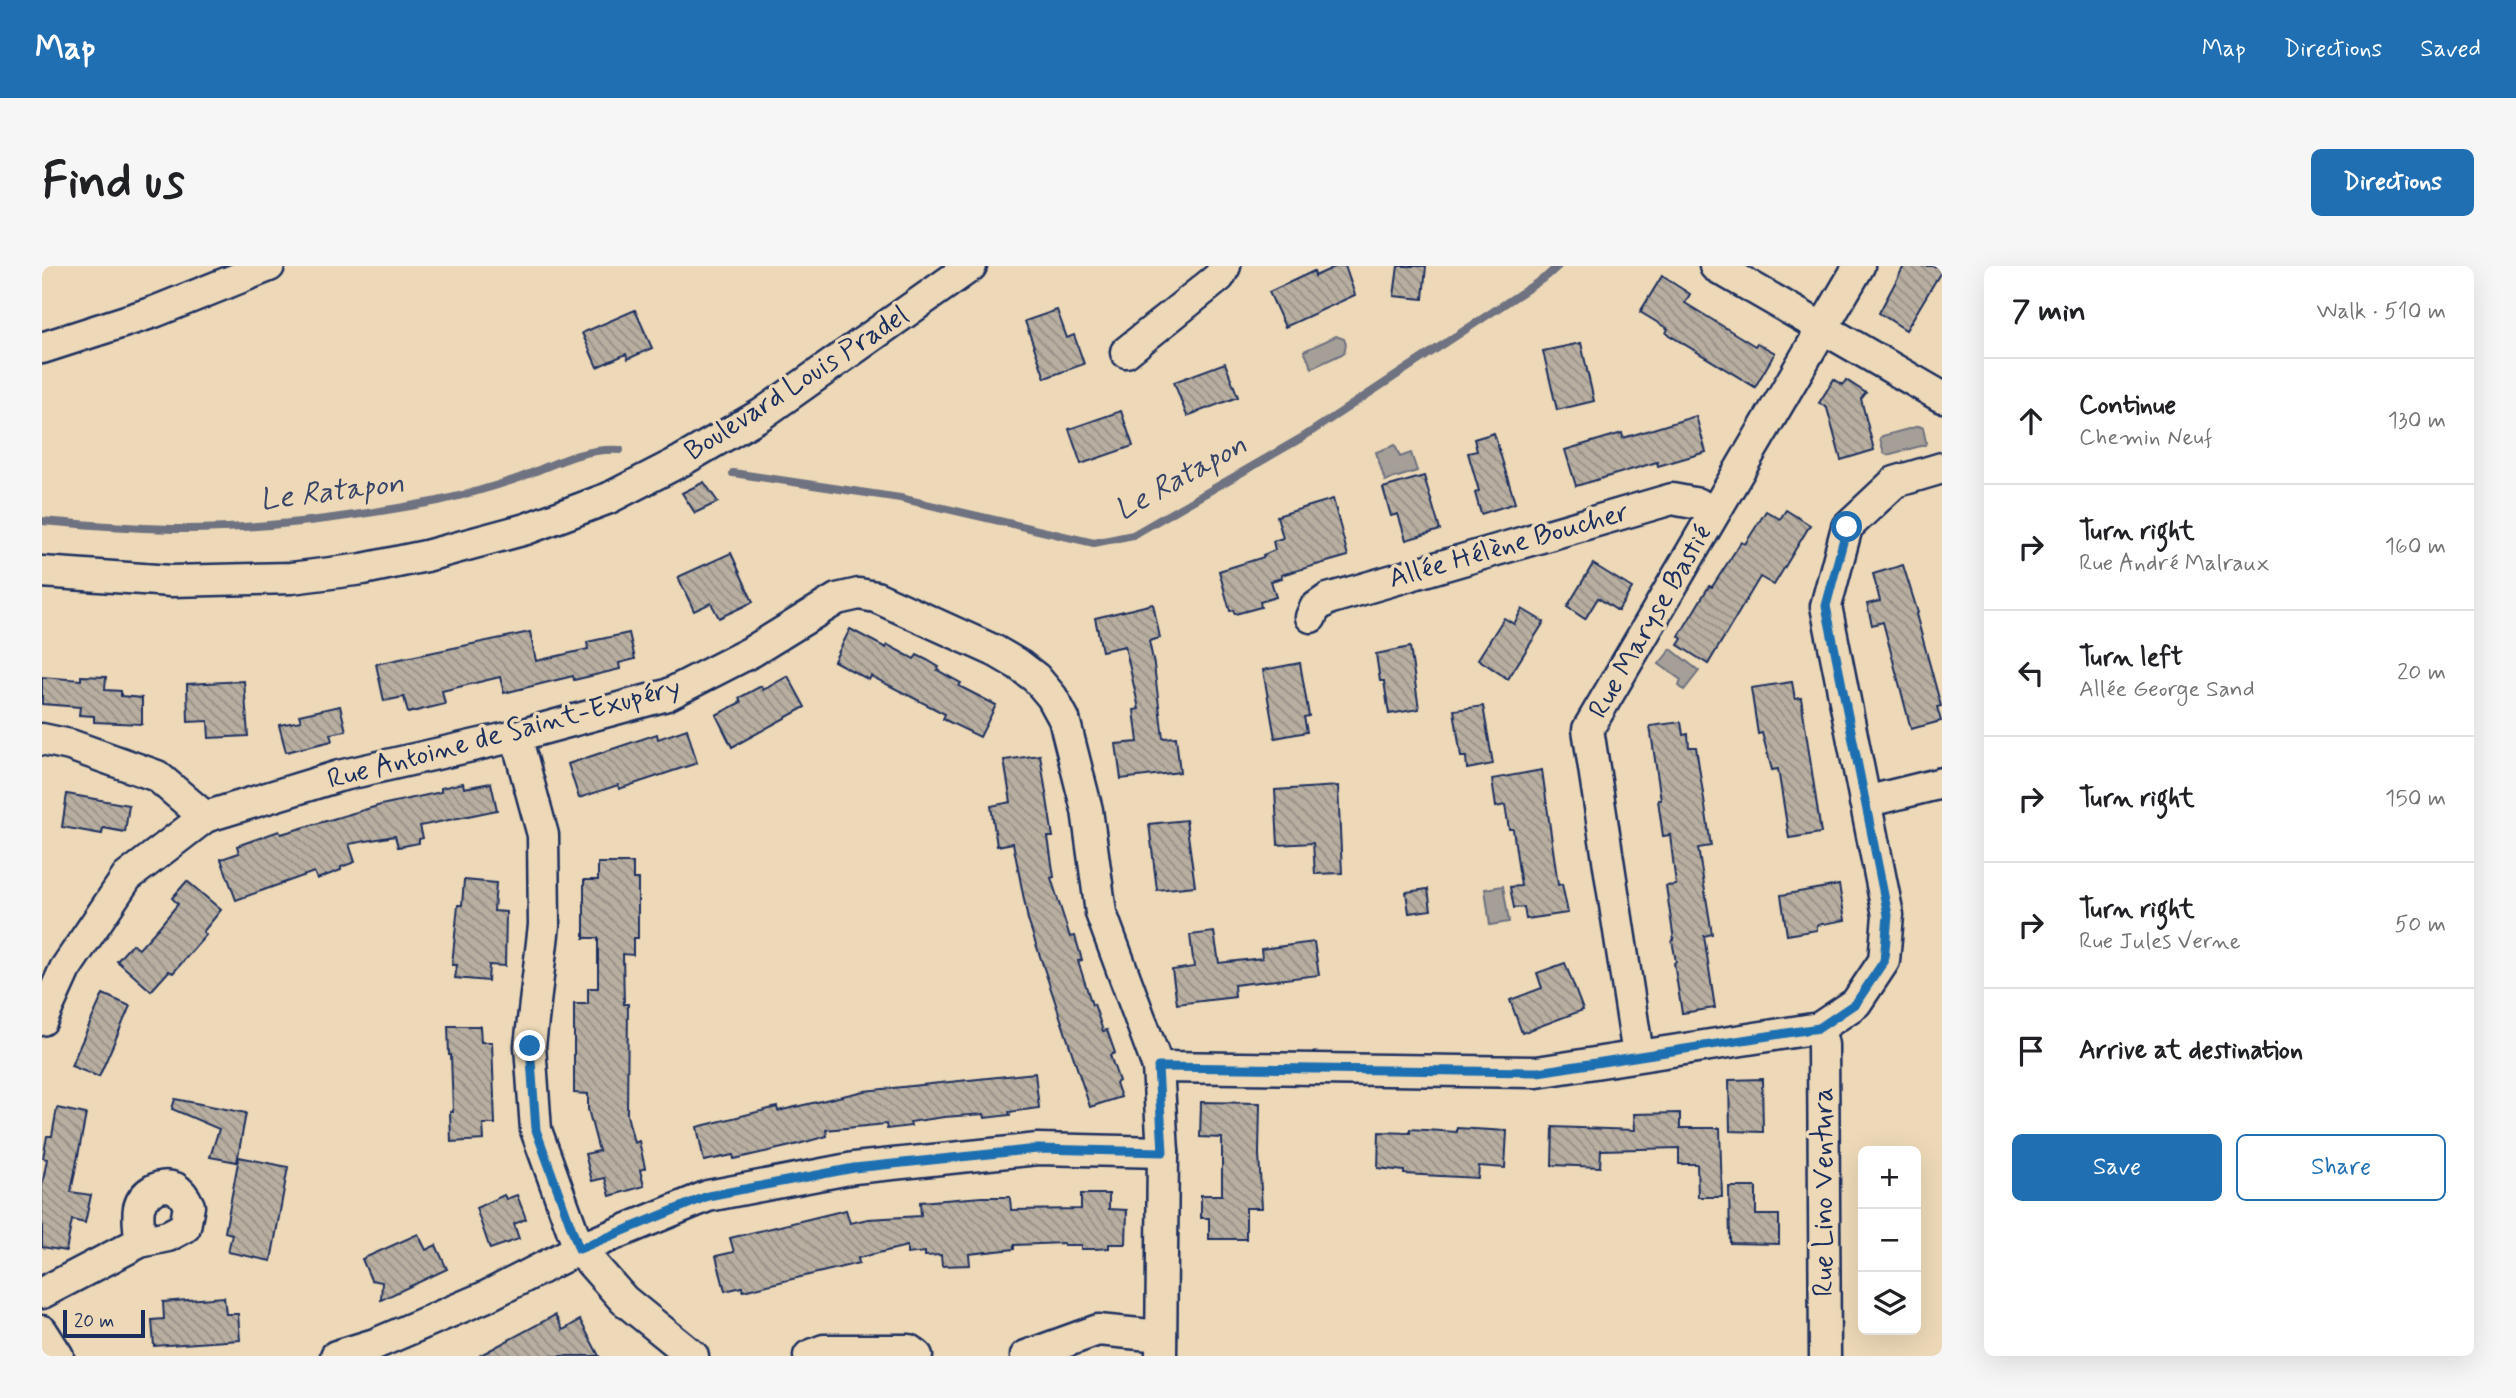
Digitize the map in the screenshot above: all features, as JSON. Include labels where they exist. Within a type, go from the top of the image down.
[{"type":"street","points":[[42,348],[154,312],[269,266]]},
{"type":"street","name":"Boulevard Louis Pradel","points":[[42,572],[171,582],[291,578],[363,569],[426,556],[526,529],[609,498],[681,461],[762,414],[971,266]]},
{"type":"street","points":[[1126,352],[1219,277],[1225,266]]},
{"type":"street","points":[[1715,266],[1942,397]]},
{"type":"street","name":"Rue Maryse Bastié","points":[[1638,1055],[1588,729],[1859,266]]},
{"type":"street","points":[[1158,1067],[1538,1072],[1819,1028],[1856,1003],[1884,961],[1888,915],[1826,606],[1847,527],[1895,482],[1942,468]]},
{"type":"street","name":"Allée Hélène Boucher","points":[[1311,617],[1315,608],[1328,599],[1672,499],[1699,504],[1714,513]]},
{"type":"street","name":"Rue Antoine de Saint-Exupéry","points":[[42,1020],[65,969],[127,877],[205,817],[339,776],[516,736],[667,695],[751,652],[837,599],[859,594],[887,600],[995,652],[1036,678],[1052,697],[1064,719],[1087,810],[1101,913],[1158,1067],[1163,1152],[1161,1346]]},
{"type":"street","points":[[516,736],[543,835],[544,925],[530,1046],[536,1130],[579,1249],[624,1300],[693,1356]]},
{"type":"street","points":[[42,739],[70,745],[157,776],[205,817]]},
{"type":"street","points":[[1865,802],[1942,783]]},
{"type":"street","name":"Rue Lino Ventura","points":[[1819,1028],[1824,1045],[1825,1356]]},
{"type":"street","points":[[336,1356],[366,1348],[485,1297],[579,1249],[708,1196],[854,1168],[1038,1149],[1163,1152]]},
{"type":"street","points":[[42,1293],[141,1242]]},
{"type":"street","points":[[1026,1356],[1098,1330],[1161,1346]]},
{"type":"street","points":[[42,1331],[58,1356]]},
{"type":"street","points":[[809,1356],[824,1350],[909,1350],[917,1356]]},
{"type":"shaded area","points":[[1336,336],[1344,339],[1344,353],[1312,368],[1304,351]]},
{"type":"shaded area","points":[[1919,426],[1923,428],[1925,445],[1887,455],[1884,453],[1880,439],[1882,436]]},
{"type":"shaded area","points":[[1395,445],[1400,457],[1411,453],[1417,471],[1385,481],[1376,452]]},
{"type":"shaded area","points":[[1671,649],[1699,671],[1684,690],[1679,686],[1681,680],[1659,664]]},
{"type":"shaded area","points":[[1503,886],[1509,922],[1490,925],[1485,889]]},
{"type":"building","points":[[1337,266],[1345,266],[1355,295],[1285,327],[1269,292],[1314,271],[1315,276]]},
{"type":"building","points":[[1398,266],[1426,266],[1423,299],[1394,296]]},
{"type":"building","points":[[1904,266],[1942,266],[1906,330],[1879,313]]},
{"type":"building","points":[[1662,276],[1690,294],[1685,303],[1755,346],[1757,343],[1775,353],[1755,387],[1666,333],[1668,329],[1640,312]]},
{"type":"building","points":[[635,310],[652,348],[628,359],[626,354],[597,367],[582,333]]},
{"type":"building","points":[[1057,310],[1067,338],[1074,335],[1084,364],[1045,378],[1025,321]]},
{"type":"building","points":[[1581,343],[1594,401],[1557,410],[1543,351]]},
{"type":"building","points":[[1225,363],[1238,397],[1187,416],[1174,382]]},
{"type":"building","points":[[1834,379],[1843,385],[1846,380],[1866,393],[1861,399],[1874,450],[1841,460],[1827,408],[1819,403]]},
{"type":"building","points":[[1121,411],[1133,446],[1081,464],[1069,429]]},
{"type":"building","points":[[1696,416],[1706,452],[1658,466],[1657,462],[1576,486],[1565,450],[1622,433],[1623,438]]},
{"type":"building","points":[[1494,433],[1515,503],[1481,514],[1475,493],[1479,491],[1468,453],[1477,451],[1474,439]]},
{"type":"building","points":[[1424,476],[1440,530],[1406,540],[1398,514],[1391,516],[1383,488]]},
{"type":"building","points":[[704,482],[718,502],[695,513],[682,493]]},
{"type":"building","points":[[1333,499],[1348,556],[1281,575],[1282,578],[1271,581],[1276,597],[1260,602],[1261,607],[1235,614],[1233,610],[1230,611],[1219,571],[1264,557],[1263,555],[1275,550],[1273,541],[1283,538],[1277,516]]},
{"type":"building","points":[[1786,510],[1810,525],[1774,585],[1760,577],[1708,664],[1678,645],[1682,639],[1679,636],[1709,586],[1712,587],[1741,542],[1745,544],[1766,511],[1780,519]]},
{"type":"building","points":[[731,553],[753,602],[719,618],[711,603],[694,611],[678,577]]},
{"type":"building","points":[[1593,564],[1632,588],[1618,611],[1598,598],[1585,619],[1567,607]]},
{"type":"building","points":[[1903,565],[1941,706],[1937,707],[1941,721],[1911,729],[1883,622],[1872,625],[1867,604],[1880,601],[1873,574]]},
{"type":"building","points":[[1153,604],[1160,638],[1149,641],[1163,738],[1176,737],[1180,772],[1121,779],[1116,744],[1138,742],[1134,710],[1139,709],[1125,646],[1102,651],[1095,618]]},
{"type":"building","points":[[1522,609],[1544,622],[1508,679],[1478,659],[1504,618],[1514,624]]},
{"type":"building","points":[[850,629],[886,648],[888,645],[914,659],[917,655],[927,660],[939,667],[937,670],[961,683],[959,686],[996,705],[980,737],[943,719],[945,714],[871,676],[869,680],[834,661]]},
{"type":"building","points":[[530,632],[536,661],[588,649],[587,642],[629,633],[635,659],[619,663],[620,669],[574,680],[573,676],[504,693],[500,677],[442,691],[445,704],[408,713],[404,697],[384,701],[376,664]]},
{"type":"building","points":[[1410,647],[1419,709],[1389,714],[1384,681],[1380,681],[1376,654]]},
{"type":"building","points":[[1300,663],[1309,716],[1304,717],[1307,732],[1275,738],[1263,670]]},
{"type":"building","points":[[81,676],[106,677],[105,690],[121,691],[121,696],[142,698],[142,724],[94,722],[94,716],[79,715],[80,707],[42,704],[42,677],[81,680]]},
{"type":"building","points":[[788,676],[805,707],[732,747],[716,715],[741,702],[739,698],[761,686],[763,690]]},
{"type":"building","points":[[244,681],[248,736],[209,738],[208,721],[188,722],[187,684]]},
{"type":"building","points":[[1792,682],[1795,699],[1801,698],[1821,833],[1789,838],[1778,769],[1772,770],[1762,733],[1758,734],[1751,688]]},
{"type":"building","points":[[340,706],[346,731],[330,734],[332,741],[286,752],[279,725],[301,721],[299,715]]},
{"type":"building","points":[[1483,706],[1493,764],[1467,769],[1466,757],[1461,757],[1454,710]]},
{"type":"building","points":[[1681,722],[1683,735],[1688,734],[1689,747],[1696,747],[1711,846],[1698,848],[1712,934],[1704,936],[1715,1008],[1682,1013],[1666,886],[1676,885],[1670,835],[1663,836],[1658,800],[1661,800],[1650,726]]},
{"type":"building","points":[[687,729],[697,763],[619,789],[618,785],[579,798],[568,764],[657,734],[658,739]]},
{"type":"building","points":[[1040,755],[1053,837],[1048,837],[1054,877],[1051,878],[1070,937],[1075,936],[1082,960],[1078,961],[1092,1005],[1094,1004],[1103,1031],[1107,1030],[1115,1053],[1110,1055],[1119,1081],[1116,1083],[1121,1097],[1090,1107],[1028,920],[1013,843],[997,846],[991,806],[1011,802],[1004,760]]},
{"type":"building","points":[[1542,770],[1558,885],[1562,884],[1568,913],[1526,919],[1524,907],[1514,908],[1510,887],[1521,886],[1513,829],[1509,829],[1505,805],[1496,807],[1492,779]]},
{"type":"building","points":[[463,783],[464,788],[491,783],[497,810],[420,826],[423,838],[419,839],[419,843],[398,847],[395,836],[349,844],[355,862],[341,867],[341,870],[317,879],[314,872],[236,900],[221,859],[239,853],[237,846],[279,831],[281,834],[381,805],[441,792],[441,788]]},
{"type":"building","points":[[1338,786],[1342,873],[1315,874],[1313,843],[1278,845],[1275,790]]},
{"type":"building","points":[[67,794],[129,805],[125,832],[103,828],[102,834],[62,827]]},
{"type":"building","points":[[1186,820],[1195,886],[1157,890],[1149,824]]},
{"type":"building","points":[[598,863],[633,863],[633,879],[638,879],[638,938],[633,938],[633,955],[623,954],[624,1004],[628,1004],[627,1115],[634,1143],[639,1141],[645,1168],[640,1170],[644,1186],[610,1196],[605,1178],[592,1181],[585,1154],[599,1151],[588,1109],[588,1094],[574,1093],[574,1004],[588,1004],[588,988],[598,988],[598,938],[584,938],[584,880],[598,880]]},
{"type":"building","points":[[464,880],[496,883],[494,911],[506,912],[505,966],[489,965],[488,981],[455,978],[457,965],[452,965],[458,905],[462,905]]},
{"type":"building","points":[[187,881],[221,910],[203,932],[206,935],[173,973],[169,971],[151,991],[117,961],[132,944],[139,949],[159,927],[178,904],[172,898]]},
{"type":"building","points":[[1839,885],[1845,920],[1817,925],[1817,930],[1787,935],[1781,895]]},
{"type":"building","points":[[1428,889],[1431,910],[1409,913],[1406,892]]},
{"type":"building","points":[[1214,932],[1219,963],[1262,958],[1261,949],[1314,942],[1319,975],[1234,985],[1235,997],[1177,1004],[1172,970],[1194,967],[1190,935]]},
{"type":"building","points":[[1565,963],[1583,1010],[1522,1033],[1510,1000],[1542,988],[1537,973]]},
{"type":"building","points":[[103,994],[130,1006],[99,1077],[71,1066]]},
{"type":"building","points":[[448,1026],[480,1026],[481,1042],[492,1042],[495,1124],[483,1124],[484,1140],[451,1142],[450,1112],[453,1112]]},
{"type":"building","points":[[1035,1073],[1039,1108],[985,1118],[984,1114],[944,1117],[910,1122],[911,1126],[887,1129],[886,1124],[826,1130],[827,1136],[791,1146],[734,1159],[733,1155],[704,1161],[697,1127],[777,1107],[778,1111],[864,1091]]},
{"type":"building","points":[[1762,1079],[1763,1132],[1730,1131],[1729,1080]]},
{"type":"building","points":[[175,1099],[246,1113],[237,1162],[210,1157],[219,1129],[172,1109]]},
{"type":"building","points":[[1201,1102],[1260,1103],[1262,1208],[1246,1208],[1246,1239],[1209,1239],[1209,1218],[1201,1218],[1201,1195],[1222,1195],[1222,1138],[1200,1137]]},
{"type":"building","points":[[57,1108],[86,1114],[71,1192],[91,1195],[85,1223],[72,1220],[66,1251],[42,1247],[42,1186],[47,1159],[43,1158],[47,1136],[52,1136]]},
{"type":"building","points":[[1680,1113],[1680,1128],[1720,1128],[1722,1197],[1698,1197],[1697,1164],[1679,1164],[1679,1148],[1601,1150],[1600,1167],[1552,1165],[1553,1127],[1635,1130],[1634,1114]]},
{"type":"building","points":[[1457,1128],[1507,1131],[1505,1168],[1479,1166],[1478,1178],[1404,1174],[1404,1171],[1378,1168],[1379,1132],[1410,1133],[1410,1129],[1457,1132]]},
{"type":"building","points":[[239,1157],[288,1167],[271,1261],[228,1252],[232,1234],[225,1232]]},
{"type":"building","points":[[1729,1187],[1756,1187],[1756,1215],[1779,1215],[1779,1244],[1730,1243]]},
{"type":"building","points":[[1081,1194],[1109,1194],[1109,1209],[1127,1210],[1126,1244],[1109,1244],[1109,1248],[1095,1249],[1081,1249],[1081,1245],[1064,1243],[1014,1245],[1014,1249],[969,1254],[970,1265],[942,1266],[941,1255],[925,1256],[925,1252],[907,1254],[907,1246],[858,1258],[859,1263],[743,1291],[742,1287],[725,1291],[716,1256],[734,1252],[730,1238],[846,1210],[850,1223],[868,1219],[921,1216],[920,1202],[982,1197],[1010,1197],[1011,1210],[1081,1209]]},
{"type":"building","points":[[504,1195],[506,1199],[517,1195],[526,1219],[514,1224],[519,1239],[490,1249],[476,1208]]},
{"type":"building","points":[[418,1234],[426,1250],[436,1245],[447,1269],[381,1300],[382,1282],[371,1280],[362,1259]]},
{"type":"building","points":[[224,1297],[226,1314],[238,1314],[240,1340],[154,1346],[152,1320],[164,1319],[163,1302]]},
{"type":"building","points":[[555,1315],[563,1330],[580,1320],[599,1356],[479,1356]]},
{"type":"waterway","name":"Le Ratapon","points":[[733,473],[900,498],[1094,543],[1133,535],[1303,437],[1547,276],[1558,266]]},
{"type":"waterway","name":"Le Ratapon","points":[[42,521],[185,529],[312,521],[438,501],[519,478],[580,454],[620,450]]},
{"type":"route","points":[[530,1046],[536,1130],[579,1249],[708,1196],[854,1168],[1038,1149],[1163,1152],[1158,1067],[1538,1072],[1819,1028],[1856,1003],[1884,961],[1888,915],[1826,606],[1847,527]]}]
